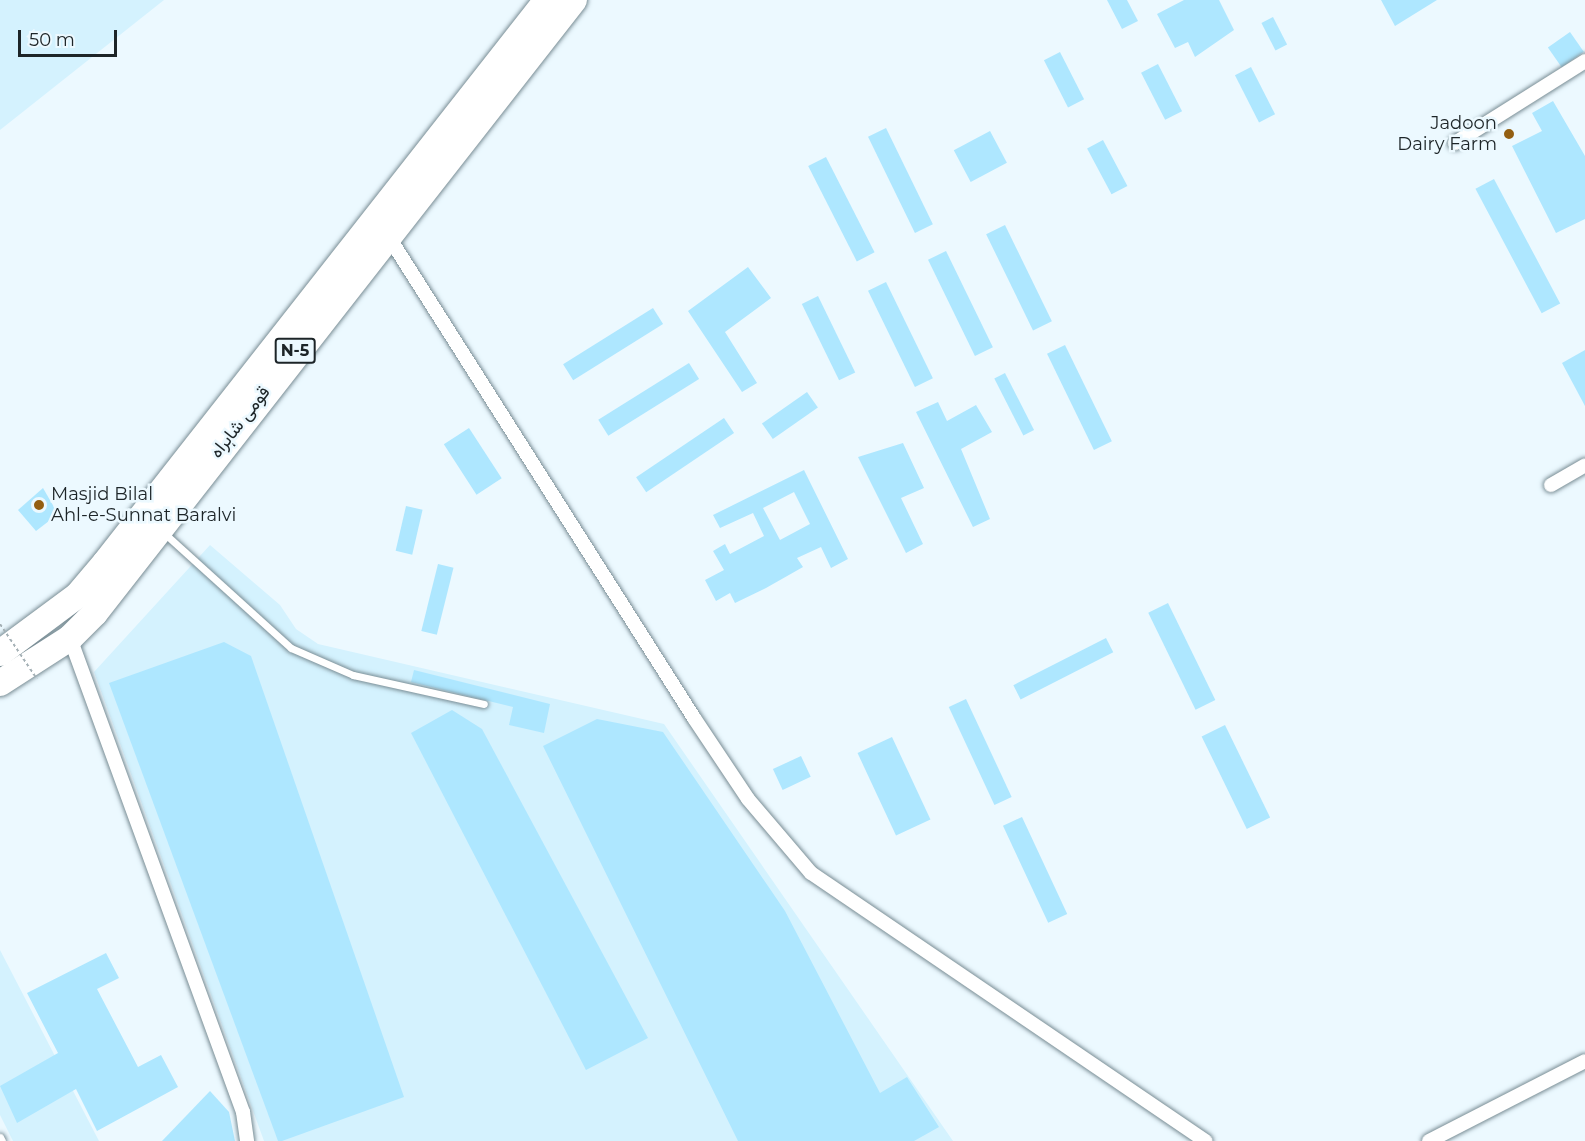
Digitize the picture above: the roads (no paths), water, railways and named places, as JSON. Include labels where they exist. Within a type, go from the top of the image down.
[{"type":"highway","name":"قومی شاہراہ","points":[[0,653],[78,595],[105,563],[547,0]]},
{"type":"highway","name":"قومی شاہراہ","points":[[0,683],[70,638],[574,0]]},
{"type":"street","points":[[1455,143],[1585,61]]},
{"type":"street","points":[[387,234],[694,718],[748,799],[811,873],[1206,1141]]},
{"type":"street","points":[[1551,485],[1585,465]]},
{"type":"street","points":[[70,638],[235,1090],[247,1141]]},
{"type":"street","points":[[1429,1141],[1585,1061]]},
{"type":"lane","points":[[157,528],[291,648],[353,675],[484,704]]},
{"type":"place","name":"Jadoon Dairy Farm","points":[[1509,134]]},
{"type":"place","name":"Masjid Bilal Ahl-e-Sunnat Baralvi","points":[[39,505]]}]
